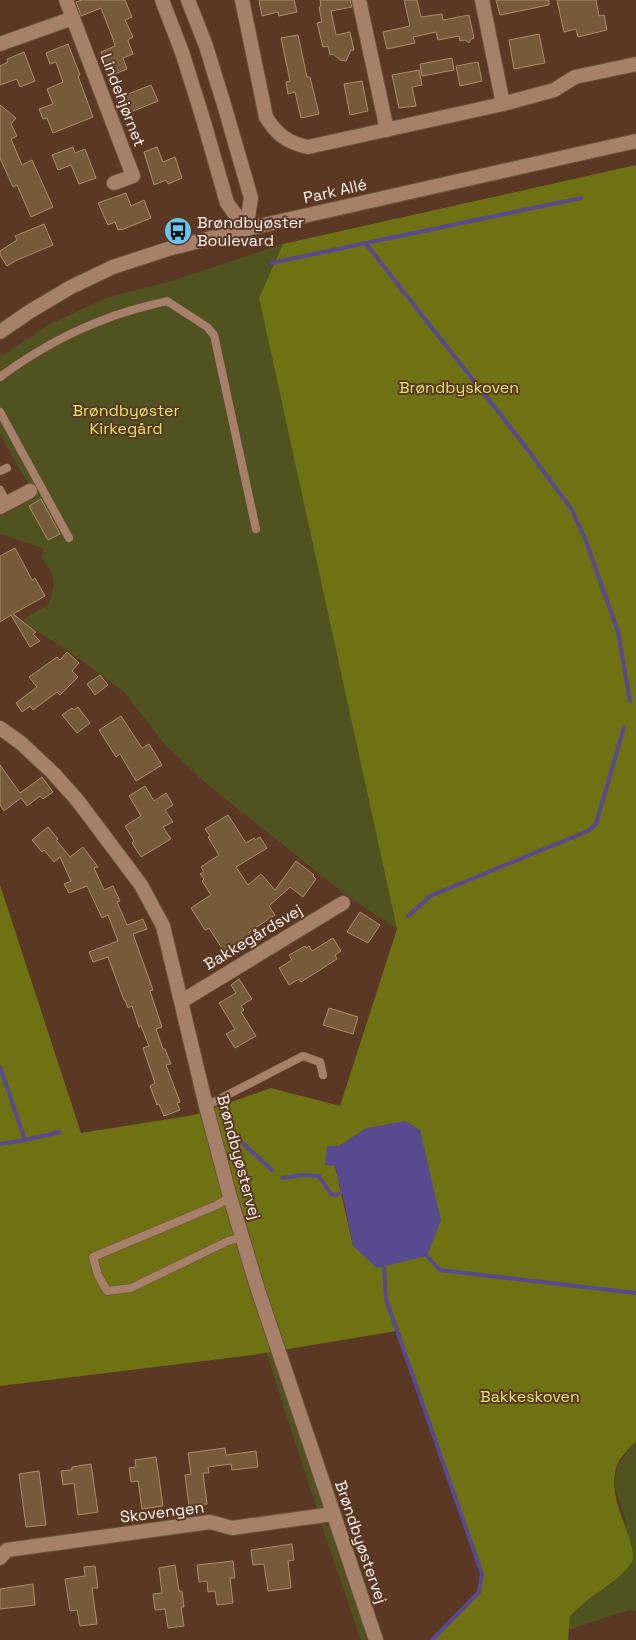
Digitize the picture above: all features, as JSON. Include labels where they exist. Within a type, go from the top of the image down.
[{"type":"street","name":"Lindehjørnet","points":[[66,0],[133,176],[114,183]]},
{"type":"street","points":[[162,0],[190,77],[227,203],[246,229]]},
{"type":"street","points":[[188,0],[219,90],[251,198],[246,229]]},
{"type":"street","points":[[242,0],[266,117],[272,128],[295,145],[308,147],[503,104],[554,90],[574,77],[636,64]]},
{"type":"street","points":[[359,0],[387,130]]},
{"type":"street","points":[[482,0],[503,104]]},
{"type":"street","points":[[0,44],[73,18]]},
{"type":"street","name":"Park Allé","points":[[0,332],[54,297],[113,267],[168,249],[246,229],[636,141]]},
{"type":"street","points":[[4,505],[35,488]]},
{"type":"street","name":"Brøndbyøstervej","points":[[0,728],[21,743],[59,780],[84,808],[141,885],[163,926],[230,1197],[258,1290],[376,1640]]},
{"type":"street","name":"Bakkegårdsvej","points":[[182,1001],[343,904]]},
{"type":"street","name":"Skovengen","points":[[0,1558],[7,1550],[210,1522],[232,1528],[333,1514]]},
{"type":"lane","points":[[0,377],[67,335],[113,316],[167,301],[207,326],[214,335],[256,529]]},
{"type":"lane","points":[[0,412],[35,488],[69,538]]},
{"type":"lane","points":[[0,490],[4,505]]},
{"type":"lane","points":[[206,1106],[302,1056],[320,1062],[324,1075]]},
{"type":"lane","points":[[230,1197],[217,1205],[93,1257],[98,1275],[107,1291],[132,1288],[228,1241],[243,1238]]},
{"type":"green space","name":"Brøndbyskoven","points":[[636,165],[636,1441],[618,1462],[614,1478],[618,1504],[633,1551],[633,1560],[620,1576],[570,1616],[568,1640],[432,1640],[479,1592],[482,1574],[397,1331],[253,1355],[0,1386],[0,885],[81,1133],[194,1115],[271,1088],[340,1106],[397,929],[259,298],[283,244]],"holes":[[[367,1128],[353,1246],[335,1166],[339,1146]]]},
{"type":"green space","name":"Brøndbyøster Kirkegård","points":[[283,244],[259,298],[397,929],[342,892],[202,780],[163,742],[124,692],[67,650],[26,624],[23,619],[48,605],[53,591],[54,580],[50,570],[41,558],[44,549],[0,534],[0,517],[36,497],[0,434],[0,357],[48,325],[106,298],[168,282]]},
{"type":"green space","points":[[231,1245],[239,1247],[323,1503],[318,1512]]},
{"type":"green space","points":[[636,1441],[636,1611],[629,1610],[569,1630],[569,1616],[614,1582],[626,1521],[614,1484],[618,1464]]},
{"type":"green space","points":[[321,1523],[330,1527],[368,1637],[365,1640],[361,1640]]},
{"type":"shaded area","points":[[405,1121],[420,1130],[441,1220],[427,1256],[377,1268],[353,1246],[343,1195],[337,1195],[336,1193],[341,1191],[335,1166],[325,1165],[327,1146],[339,1146],[367,1128]]},
{"type":"building","points":[[82,0],[125,0],[132,17],[125,20],[133,37],[128,41],[133,54],[123,58],[127,69],[110,76],[101,52],[115,46],[113,39],[101,8],[81,16],[76,2]]},
{"type":"building","points":[[259,0],[294,0],[297,12],[279,16],[278,12],[262,16]]},
{"type":"building","points":[[320,0],[350,0],[352,7],[331,11],[336,35],[350,32],[354,50],[351,50],[346,61],[340,60],[333,54],[330,55],[328,46],[323,47],[317,23],[322,22],[319,7],[321,6]]},
{"type":"building","points":[[404,0],[417,0],[421,17],[442,14],[443,20],[469,15],[474,38],[469,43],[465,40],[460,41],[459,36],[438,40],[436,32],[413,37],[415,43],[387,49],[383,32],[410,26]]},
{"type":"building","points":[[496,0],[549,0],[549,5],[500,15]]},
{"type":"building","points":[[557,0],[596,0],[599,16],[604,15],[607,30],[578,37],[576,29],[564,32]]},
{"type":"building","points":[[539,34],[545,63],[514,69],[509,40]]},
{"type":"building","points":[[298,35],[307,77],[310,77],[319,114],[301,118],[295,92],[288,94],[286,82],[290,81],[281,38]]},
{"type":"building","points":[[68,44],[93,117],[53,133],[47,118],[43,119],[39,109],[53,104],[47,89],[63,82],[56,62],[50,64],[46,53]]},
{"type":"building","points":[[24,52],[35,81],[20,87],[17,79],[0,85],[0,66],[8,62],[7,59]]},
{"type":"building","points":[[452,58],[454,70],[422,76],[420,64]]},
{"type":"building","points":[[478,62],[482,81],[460,86],[456,66]]},
{"type":"building","points":[[419,70],[422,85],[412,87],[416,106],[399,108],[392,75]]},
{"type":"building","points":[[362,81],[368,111],[350,115],[344,84]]},
{"type":"building","points":[[151,85],[158,101],[126,114],[120,97]]},
{"type":"building","points":[[0,105],[16,118],[11,124],[17,136],[11,139],[22,165],[32,160],[53,207],[31,217],[17,185],[13,187],[0,158]]},
{"type":"building","points":[[73,147],[75,153],[85,149],[96,178],[79,184],[71,165],[58,170],[52,155]]},
{"type":"building","points":[[157,147],[163,162],[175,157],[182,178],[168,184],[166,180],[154,185],[144,152]]},
{"type":"building","points":[[126,193],[131,206],[144,200],[151,218],[118,230],[115,222],[108,225],[98,203]]},
{"type":"building","points":[[44,224],[53,245],[7,266],[0,255],[0,251],[17,240],[15,236]]},
{"type":"building","points":[[41,499],[60,534],[48,540],[29,506]]},
{"type":"building","points":[[15,548],[32,580],[35,578],[45,596],[13,614],[36,632],[33,634],[40,641],[30,647],[11,615],[0,622],[0,556]]},
{"type":"building","points":[[67,652],[79,663],[72,671],[78,677],[60,695],[57,692],[33,710],[30,706],[22,712],[16,703],[37,687],[29,677],[57,657],[60,660]]},
{"type":"building","points":[[100,675],[108,685],[95,695],[87,684]]},
{"type":"building","points":[[78,707],[90,723],[77,733],[62,715],[72,708],[74,710]]},
{"type":"building","points":[[121,716],[142,748],[149,744],[162,765],[136,781],[120,754],[116,757],[99,730]]},
{"type":"building","points":[[0,765],[20,793],[42,777],[53,792],[43,799],[40,796],[27,806],[21,798],[4,811],[0,805]]},
{"type":"building","points":[[145,786],[154,801],[166,793],[173,805],[165,810],[173,822],[163,827],[171,839],[141,857],[132,843],[134,841],[125,826],[141,816],[129,796]]},
{"type":"building","points":[[228,815],[246,843],[260,837],[267,848],[236,867],[248,885],[261,874],[275,890],[296,861],[314,875],[316,879],[303,897],[290,887],[269,906],[275,915],[249,932],[252,938],[225,953],[209,928],[205,930],[191,908],[211,895],[202,881],[204,879],[200,874],[204,872],[201,867],[219,855],[205,829]]},
{"type":"building","points":[[48,827],[70,857],[83,847],[98,867],[94,868],[104,890],[113,886],[120,901],[117,902],[127,925],[143,919],[147,929],[133,934],[153,990],[150,991],[162,1027],[156,1029],[171,1064],[166,1065],[180,1102],[177,1103],[180,1110],[164,1116],[159,1104],[157,1105],[150,1086],[155,1083],[143,1048],[149,1046],[141,1026],[139,1027],[132,1006],[128,1008],[124,1000],[108,957],[93,962],[89,952],[118,941],[108,915],[102,918],[87,886],[69,893],[64,884],[71,881],[60,857],[54,862],[32,840]]},
{"type":"building","points":[[360,912],[380,925],[368,943],[347,932]]},
{"type":"building","points":[[333,938],[341,951],[335,955],[337,959],[301,982],[299,979],[289,985],[279,968],[292,960],[289,955],[305,946],[306,948],[309,946],[312,951]]},
{"type":"building","points":[[239,979],[252,999],[241,1006],[244,1010],[241,1012],[256,1036],[235,1048],[226,1034],[235,1029],[219,1003],[236,993],[231,985]]},
{"type":"building","points":[[329,1008],[358,1017],[353,1034],[323,1025]]},
{"type":"building","points":[[225,1448],[226,1455],[256,1451],[258,1467],[232,1470],[231,1464],[208,1467],[209,1473],[203,1473],[207,1504],[189,1506],[185,1475],[191,1474],[188,1453]]},
{"type":"building","points":[[156,1457],[163,1506],[142,1509],[138,1481],[131,1482],[129,1468],[136,1467],[135,1460]]},
{"type":"building","points":[[91,1464],[98,1512],[78,1515],[74,1483],[63,1485],[61,1471],[72,1470],[72,1467]]},
{"type":"building","points":[[39,1471],[46,1525],[26,1527],[19,1474]]},
{"type":"building","points":[[292,1544],[294,1560],[288,1561],[291,1588],[268,1591],[264,1564],[253,1565],[251,1550]]},
{"type":"building","points":[[233,1561],[235,1578],[230,1578],[233,1603],[217,1605],[215,1591],[208,1592],[207,1581],[199,1582],[197,1565]]},
{"type":"building","points":[[175,1565],[179,1591],[182,1591],[184,1607],[181,1607],[184,1626],[168,1628],[165,1609],[155,1610],[153,1594],[162,1593],[159,1568]]},
{"type":"building","points":[[95,1566],[98,1588],[92,1588],[97,1624],[80,1626],[77,1610],[70,1611],[65,1579],[85,1576],[84,1567]]},
{"type":"building","points":[[33,1584],[35,1605],[0,1609],[0,1589]]},
{"type":"waterway","points":[[271,263],[581,198]]},
{"type":"waterway","points":[[366,244],[522,442],[572,510],[586,541],[618,632],[630,701]]},
{"type":"waterway","points":[[408,916],[430,896],[588,831],[596,824],[624,727]]},
{"type":"waterway","points":[[0,1067],[25,1140]]},
{"type":"waterway","points":[[226,1128],[272,1170]]},
{"type":"waterway","points":[[0,1144],[60,1132]]},
{"type":"waterway","points":[[282,1178],[303,1175],[319,1176],[331,1194],[337,1195]]},
{"type":"waterway","points":[[427,1256],[440,1270],[636,1293]]},
{"type":"waterway","points":[[384,1267],[386,1299],[482,1574],[479,1592],[432,1640]]},
{"type":"place","name":"Brøndbyøster Boulevard","points":[[178,231]]},
{"type":"park label","name":"Bakkeskoven","points":[[530,1396]]}]
